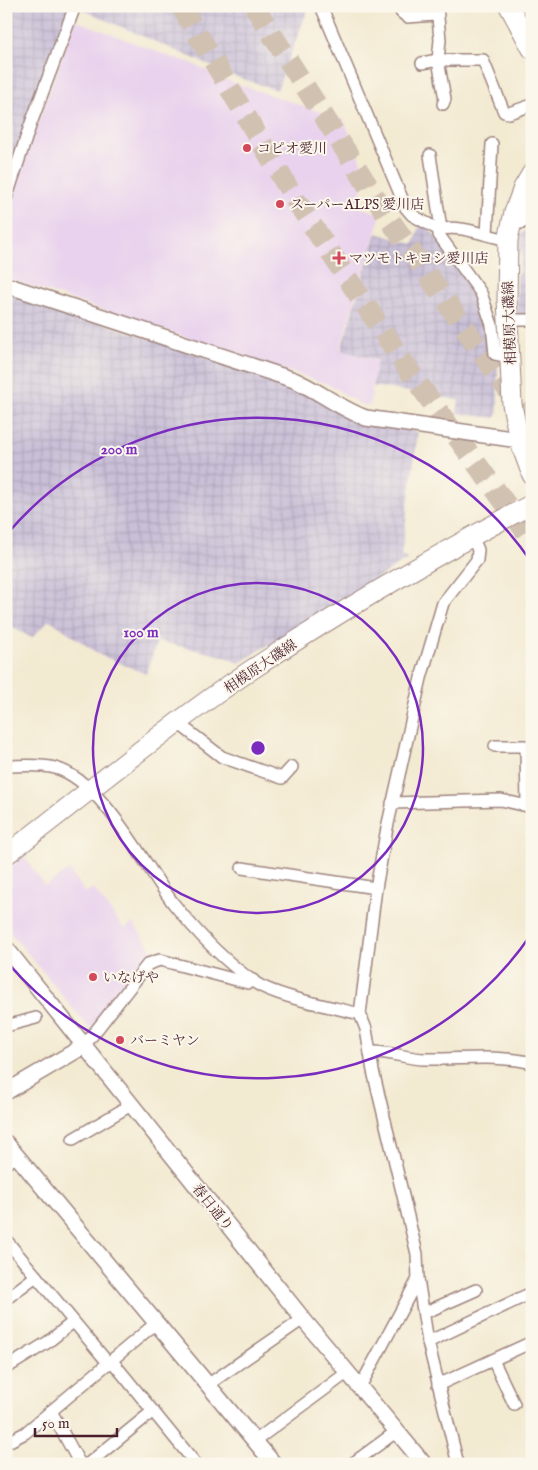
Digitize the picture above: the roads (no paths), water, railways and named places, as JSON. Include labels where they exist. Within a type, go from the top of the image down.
[{"type":"main road","points":[[508,6],[532,49]]},
{"type":"main road","name":"相模原大磯線","points":[[532,174],[523,188],[510,232],[508,320],[512,404],[519,440],[532,475]]},
{"type":"main road","name":"相模原大磯線","points":[[6,855],[178,723],[263,662],[362,600],[472,536],[532,504]]},
{"type":"street","points":[[6,199],[30,126],[75,6]]},
{"type":"street","points":[[321,6],[406,208],[412,215],[440,230],[463,230],[487,234],[510,232],[522,223],[532,208]]},
{"type":"street","points":[[401,6],[401,12],[407,17],[436,10],[440,40],[438,60],[444,99],[443,104]]},
{"type":"street","points":[[422,63],[438,60],[483,60],[495,77],[504,112],[509,113],[532,105]]},
{"type":"street","points":[[487,234],[486,162],[492,144]]},
{"type":"street","points":[[430,156],[440,230],[439,235],[481,293],[492,325],[495,354],[510,357]]},
{"type":"street","points":[[6,285],[294,380],[313,388],[353,413],[366,418],[519,440]]},
{"type":"street","points":[[508,320],[532,320]]},
{"type":"street","points":[[458,1464],[428,1342],[418,1279],[417,1254],[364,1023],[360,1014],[376,888],[392,803],[421,678],[439,611],[450,592],[477,560],[478,550],[472,536]]},
{"type":"street","points":[[178,723],[222,757],[282,778],[292,767]]},
{"type":"street","points":[[392,803],[501,800],[529,806],[526,746],[495,746]]},
{"type":"street","points":[[6,766],[57,768],[91,790],[119,824],[174,903],[200,936],[253,980],[274,991],[360,1014]]},
{"type":"street","points":[[242,868],[376,888]]},
{"type":"street","name":"春日通り","points":[[6,948],[303,1319],[424,1464]]},
{"type":"street","points":[[6,1092],[84,1046],[148,964],[160,960],[248,983],[253,980]]},
{"type":"street","points":[[6,1026],[36,1018]]},
{"type":"street","points":[[370,1052],[421,1059],[499,1058],[532,1063]]},
{"type":"street","points":[[73,1138],[131,1105]]},
{"type":"street","points":[[6,1143],[12,1160],[156,1323],[274,1464]]},
{"type":"street","points":[[6,1240],[73,1322],[153,1411],[196,1464]]},
{"type":"street","points":[[6,1299],[36,1276]]},
{"type":"street","points":[[360,1387],[418,1279]]},
{"type":"street","points":[[424,1313],[476,1290]]},
{"type":"street","points":[[428,1342],[527,1295],[532,1296]]},
{"type":"street","points":[[208,1384],[303,1319]]},
{"type":"street","points":[[6,1368],[48,1342],[73,1322]]},
{"type":"street","points":[[6,1443],[25,1433],[156,1323]]},
{"type":"street","points":[[438,1385],[532,1342]]},
{"type":"street","points":[[493,1360],[514,1404]]},
{"type":"street","points":[[255,1441],[348,1372]]},
{"type":"street","points":[[51,1411],[80,1464]]},
{"type":"street","points":[[88,1464],[153,1411]]},
{"type":"street","points":[[352,1464],[397,1431]]},
{"type":"tunnel","points":[[181,6],[296,201],[414,378],[532,540]]},
{"type":"tunnel","points":[[254,6],[387,216],[532,425]]},
{"type":"place","name":"コピオ愛川","points":[[247,148]]},
{"type":"place","name":"スーパーALPS 愛川店","points":[[280,204]]},
{"type":"place","name":"マツモトキヨシ愛川店","points":[[339,258]]},
{"type":"place","name":"いなげや","points":[[93,977]]},
{"type":"place","name":"バーミヤン","points":[[120,1040]]}]
